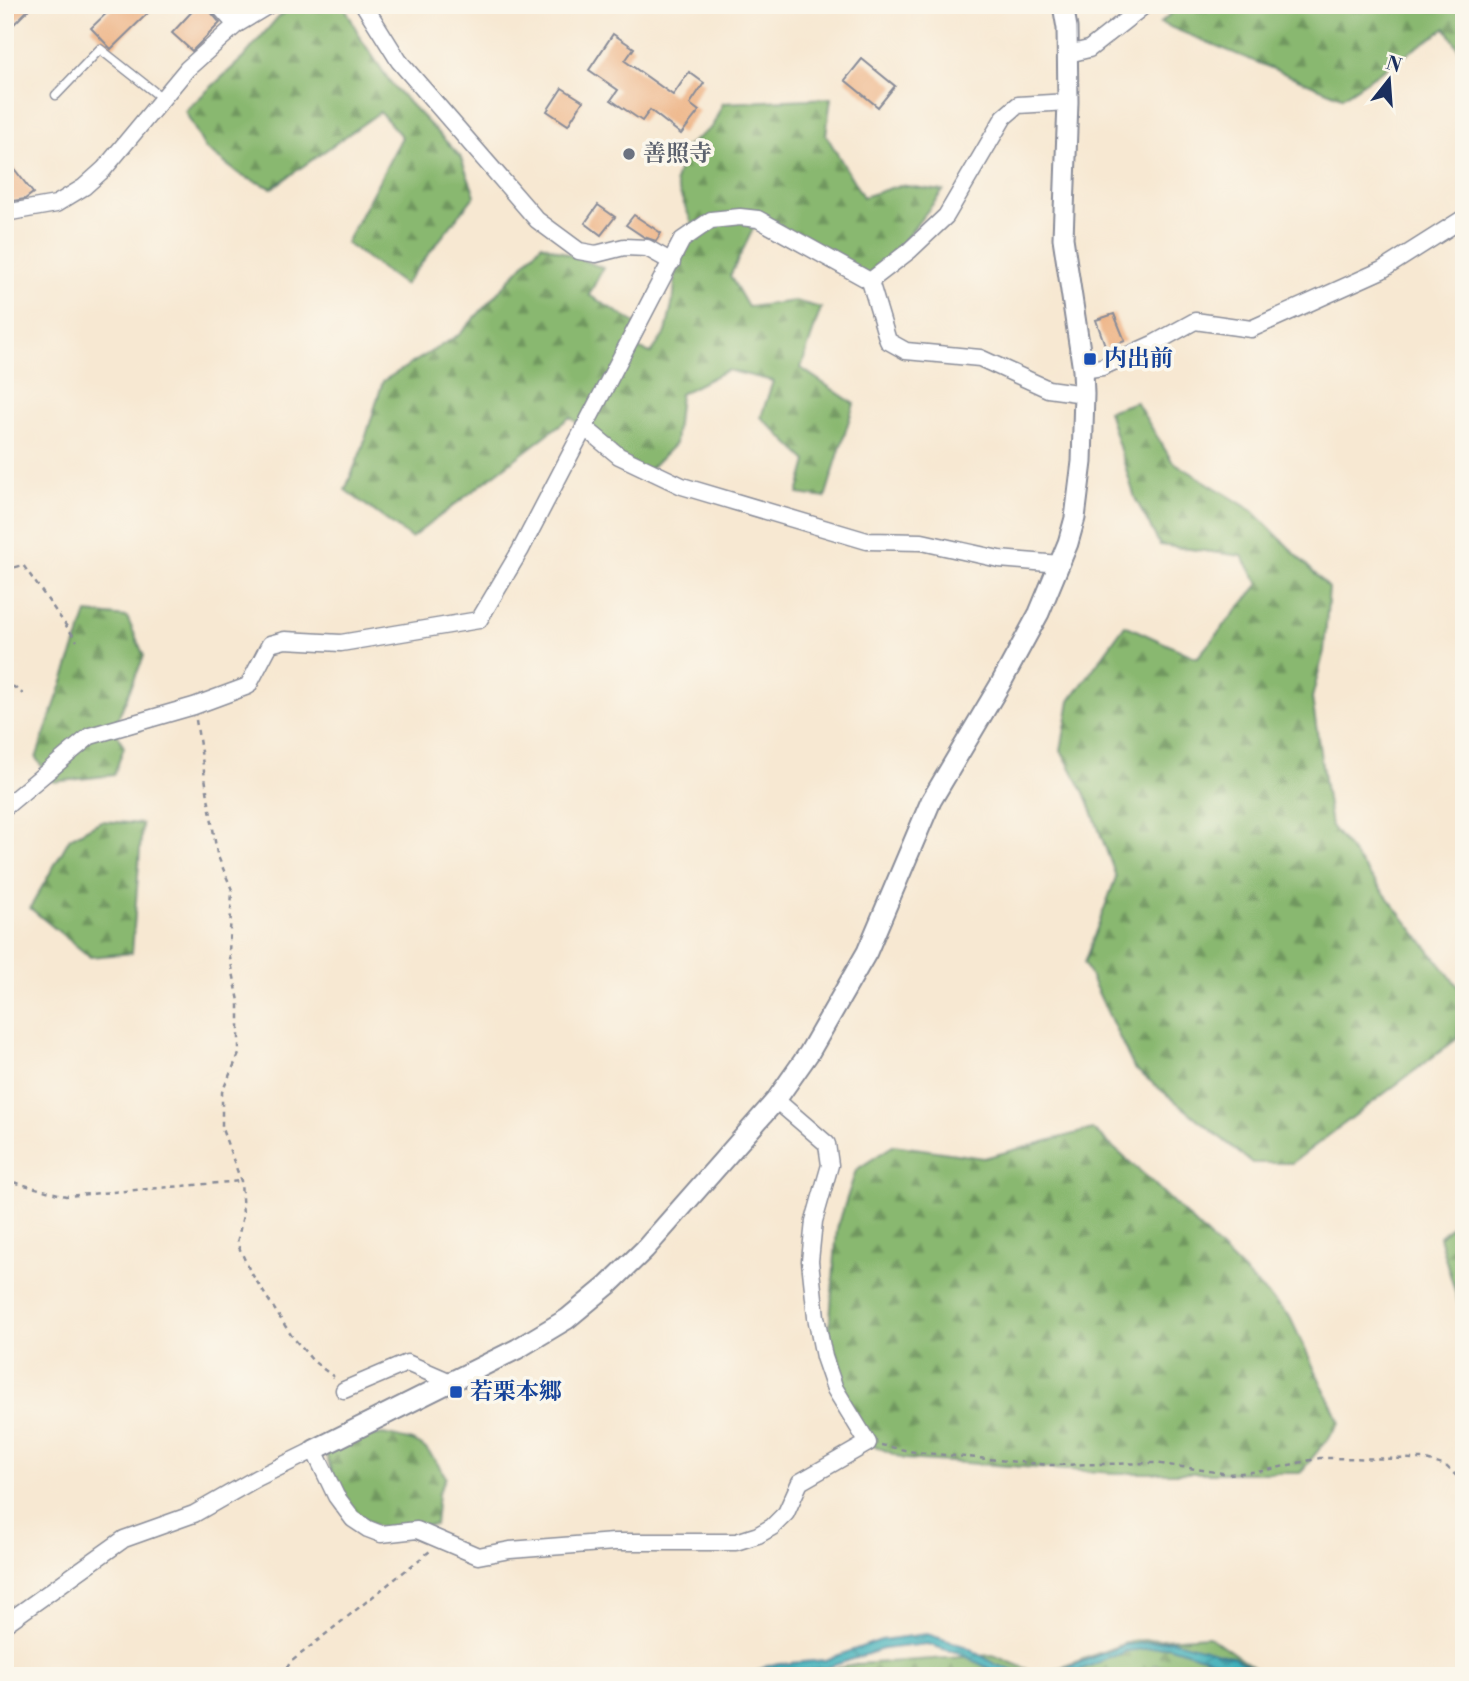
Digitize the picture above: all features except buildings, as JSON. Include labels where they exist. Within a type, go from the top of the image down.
[{"type":"street","points":[[218,5],[236,24]]},
{"type":"street","points":[[5,213],[56,204],[84,187],[104,169],[187,69],[236,24],[269,5]]},
{"type":"street","points":[[365,5],[400,61],[537,220],[579,251],[596,254],[624,247],[647,248],[672,262]]},
{"type":"street","points":[[5,1623],[124,1539],[194,1514],[257,1478],[517,1349],[567,1319],[645,1249],[776,1100],[809,1053],[867,952],[931,801],[1021,648],[1068,543],[1078,499],[1082,462],[1084,394],[1083,370],[1063,238],[1068,54],[1063,5]]},
{"type":"street","points":[[1068,54],[1089,49],[1145,5]]},
{"type":"street","points":[[870,281],[909,251],[946,216],[1004,117],[1018,105],[1068,102]]},
{"type":"street","points":[[5,807],[90,736],[194,706],[248,685],[270,644],[285,640],[341,643],[479,620],[520,551],[682,240],[711,220],[740,217],[758,219],[870,281],[888,341],[906,351],[979,358],[1048,388],[1084,394]]},
{"type":"street","points":[[1083,370],[1101,367],[1140,350],[1195,321],[1251,329],[1382,270],[1464,218]]},
{"type":"street","points":[[584,427],[619,456],[682,486],[867,541],[922,542],[999,559],[1059,564]]},
{"type":"street","points":[[314,1450],[336,1496],[353,1519],[368,1530],[381,1534],[417,1530],[478,1556],[510,1550],[614,1542],[736,1542],[772,1527],[786,1513],[800,1482],[868,1443],[835,1389],[824,1357],[816,1317],[810,1261],[814,1221],[830,1165],[827,1144],[776,1100]]},
{"type":"street","points":[[344,1390],[407,1363],[453,1382]]},
{"type":"lane","points":[[56,95],[100,49],[162,98]]},
{"type":"path","points":[[5,570],[23,565],[77,641]]},
{"type":"path","points":[[5,680],[23,694]]},
{"type":"path","points":[[194,706],[217,854],[232,890],[229,953],[239,1001],[239,1054],[222,1091],[222,1129],[241,1181],[243,1215],[237,1243],[250,1270],[291,1335],[313,1361],[340,1382],[344,1390]]},
{"type":"path","points":[[5,1180],[66,1196],[241,1181]]},
{"type":"path","points":[[868,1443],[914,1452],[1050,1465],[1155,1463],[1229,1474],[1263,1471],[1320,1458],[1423,1459],[1446,1466],[1464,1483]]},
{"type":"path","points":[[280,1676],[292,1661],[444,1541]]},
{"type":"green space","points":[[298,5],[344,5],[361,39],[393,86],[460,156],[475,195],[404,285],[346,243],[402,137],[380,112],[272,188],[242,176],[205,148],[185,111],[243,58],[278,17]]},
{"type":"green space","points":[[1181,5],[1464,5],[1464,58],[1446,28],[1342,97],[1160,23]]},
{"type":"green space","points":[[831,98],[826,135],[863,197],[900,185],[943,191],[874,279],[758,219],[730,276],[748,307],[795,301],[821,308],[801,368],[854,404],[825,498],[798,494],[807,461],[761,417],[773,381],[727,370],[680,394],[675,444],[647,472],[619,456],[570,417],[411,538],[345,490],[362,449],[383,381],[460,334],[542,244],[603,268],[589,295],[640,326],[634,347],[651,353],[666,332],[674,296],[676,263],[692,223],[675,182],[684,148],[712,127],[723,103]]},
{"type":"green space","points":[[1136,402],[1172,461],[1253,511],[1329,588],[1324,651],[1312,698],[1331,826],[1460,989],[1458,1038],[1292,1163],[1252,1163],[1134,1068],[1084,963],[1116,877],[1088,800],[1061,750],[1070,701],[1125,625],[1197,658],[1259,584],[1242,556],[1160,545],[1135,498],[1108,411]]},
{"type":"green space","points":[[87,613],[127,617],[144,656],[114,728],[124,747],[114,775],[53,782],[36,758]]},
{"type":"green space","points":[[101,821],[142,824],[132,953],[90,957],[30,908],[70,838]]},
{"type":"green space","points":[[1092,1129],[1148,1178],[1290,1317],[1340,1423],[1300,1473],[1115,1473],[904,1459],[864,1441],[828,1345],[837,1229],[856,1170],[894,1145],[984,1158]]},
{"type":"green space","points":[[1464,1215],[1464,1322],[1439,1237]]},
{"type":"green space","points":[[383,1434],[421,1445],[446,1477],[438,1494],[435,1525],[384,1528],[361,1518],[344,1500],[326,1453],[362,1437]]},
{"type":"green space","points":[[1209,1636],[1266,1676],[1196,1676],[1196,1672],[1154,1665],[1143,1676],[802,1676],[857,1664],[993,1655],[1041,1675],[1131,1641]]},
{"type":"water","points":[[927,1634],[967,1647],[997,1665],[1021,1672],[1060,1670],[1125,1645],[1172,1640],[1234,1657],[1252,1668],[1275,1676],[1253,1676],[1232,1666],[1167,1646],[1127,1651],[1065,1676],[1003,1676],[963,1655],[927,1644],[883,1649],[823,1669],[749,1676],[768,1665],[825,1660],[881,1640]]},
{"type":"place","name":"善照寺","points":[[629,154]]},
{"type":"place","name":"内出前","points":[[1090,359]]},
{"type":"place","name":"若栗本郷","points":[[456,1392]]}]
